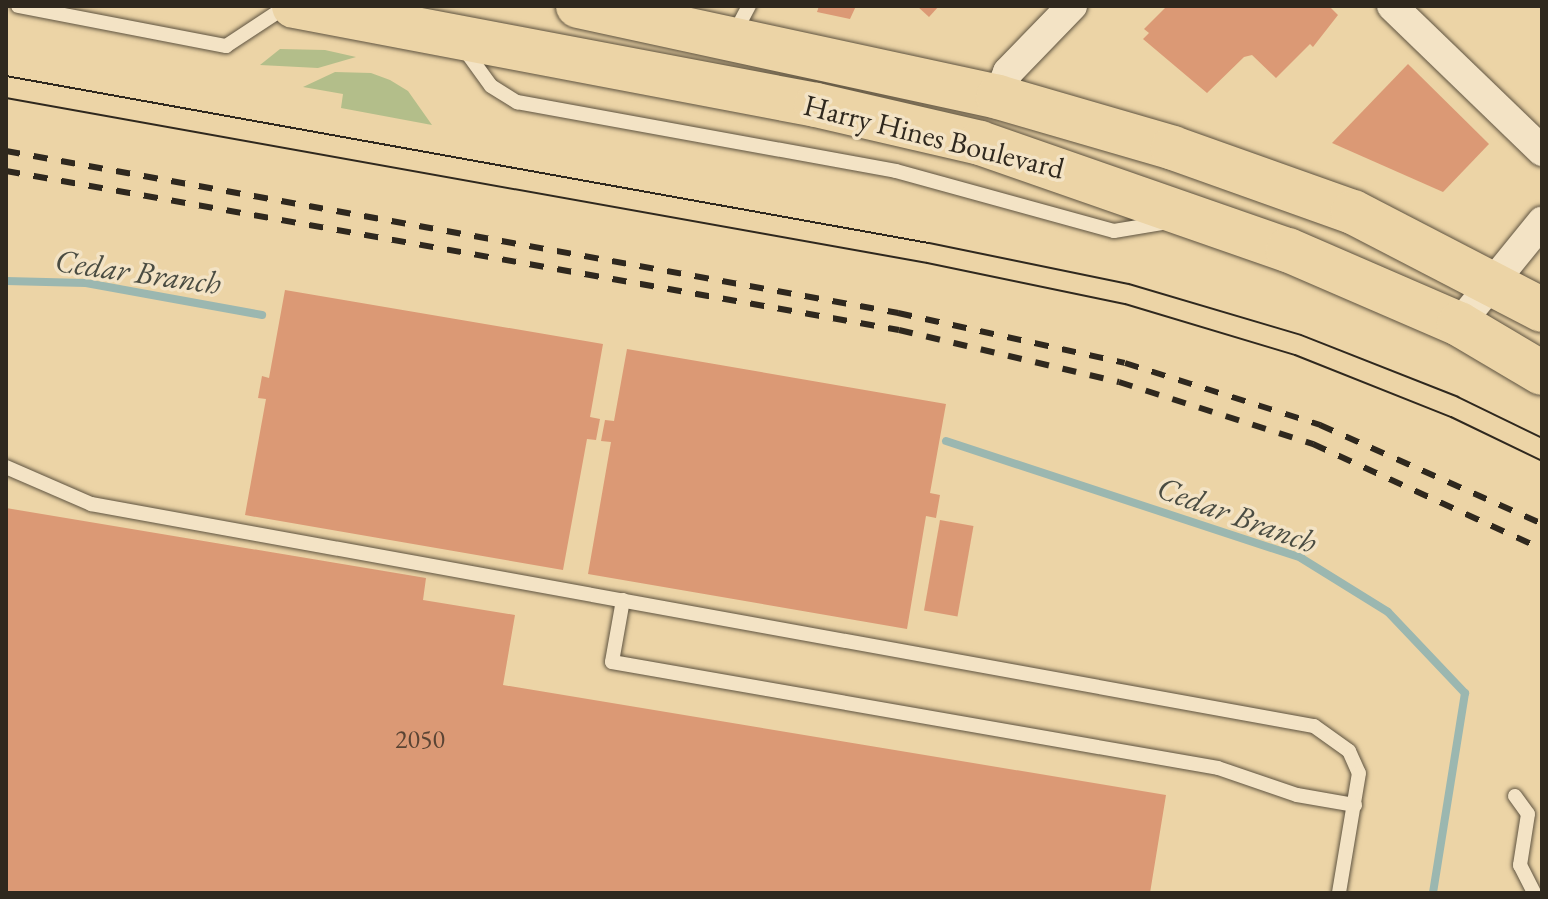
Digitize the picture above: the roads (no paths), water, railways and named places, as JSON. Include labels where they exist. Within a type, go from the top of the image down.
[{"type":"main road","name":"Harry Hines Boulevard","points":[[294,6],[816,105],[980,143],[1191,215],[1459,324],[1542,373]]},
{"type":"main road","name":"Harry Hines Boulevard","points":[[578,6],[740,22],[1173,148],[1353,212],[1494,282],[1542,310]]},
{"type":"main road","points":[[980,143],[998,97]]},
{"type":"street","points":[[998,97],[1008,72],[1072,6]]},
{"type":"street","points":[[1392,6],[1542,151]]},
{"type":"street","points":[[1459,324],[1542,222]]},
{"type":"lane","points":[[18,6],[226,46],[287,6]]},
{"type":"lane","points":[[456,35],[491,86],[517,102],[896,171],[1114,231],[1191,215]]},
{"type":"lane","points":[[6,467],[91,504],[1314,726],[1349,751],[1359,773],[1339,893]]},
{"type":"lane","points":[[623,600],[612,662],[1218,768],[1297,795],[1355,805]]},
{"type":"lane","points":[[1515,796],[1528,814],[1520,865],[1534,893]]},
{"type":"waterway","name":"Cedar Branch","points":[[6,281],[86,283],[262,315]]},
{"type":"waterway","name":"Cedar Branch","points":[[946,441],[1301,558],[1388,612],[1465,693],[1433,893]]},
{"type":"tram line","points":[[6,76],[929,243],[1129,284],[1301,335],[1458,397],[1542,438]]},
{"type":"tram line","points":[[6,98],[927,263],[1125,304],[1295,355],[1451,417],[1542,461]]},
{"type":"railway","points":[[6,151],[898,313],[1125,363],[1320,425],[1542,524]]},
{"type":"railway","points":[[6,171],[899,330],[1119,382],[1313,444],[1542,549]]}]
